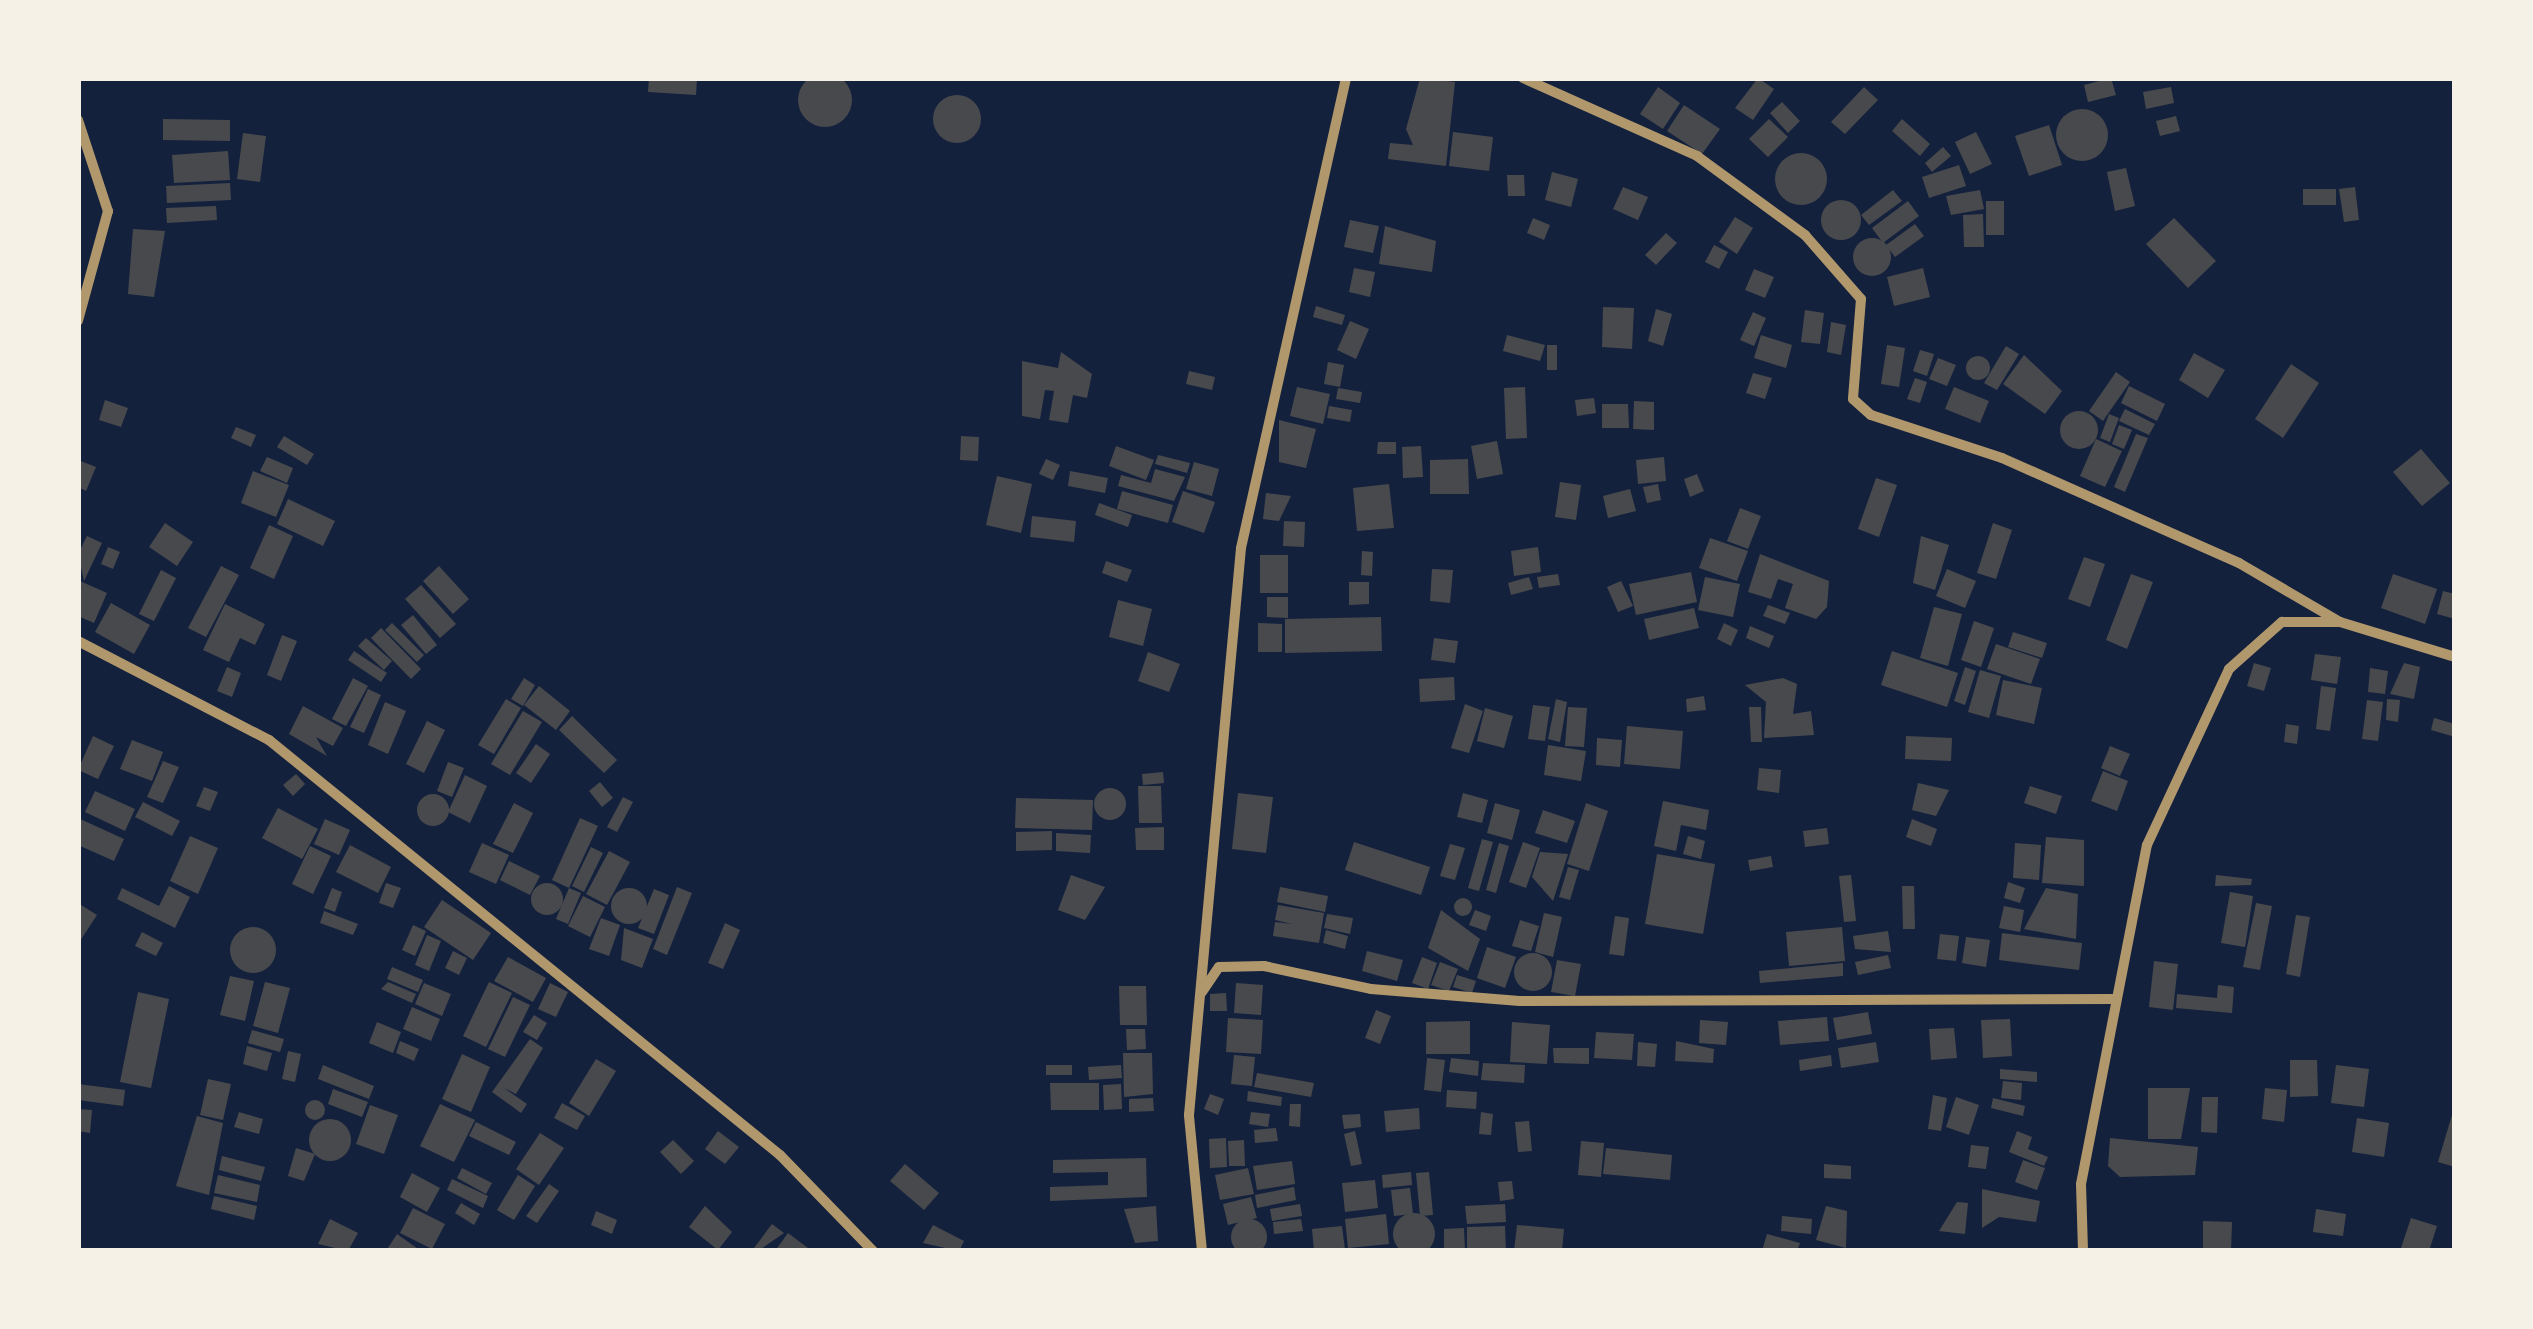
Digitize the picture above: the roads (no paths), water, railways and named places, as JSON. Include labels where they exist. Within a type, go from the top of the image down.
[{"type":"street","points":[[1202,1251],[1189,1115],[1241,548],[1346,78]]},
{"type":"street","points":[[1523,78],[1697,157],[1805,235],[1861,298],[1853,399],[1871,415],[2024,468],[2239,563],[2340,622],[2455,656]]},
{"type":"street","points":[[78,120],[108,212],[78,321]]},
{"type":"street","points":[[2083,1251],[2081,1184],[2112,999],[2147,845],[2229,669],[2282,622],[2340,622]]},
{"type":"street","points":[[78,641],[269,740],[781,1155],[873,1251]]},
{"type":"street","points":[[1200,994],[1219,967],[1264,966],[1371,989],[1520,1001],[2112,999]]}]
